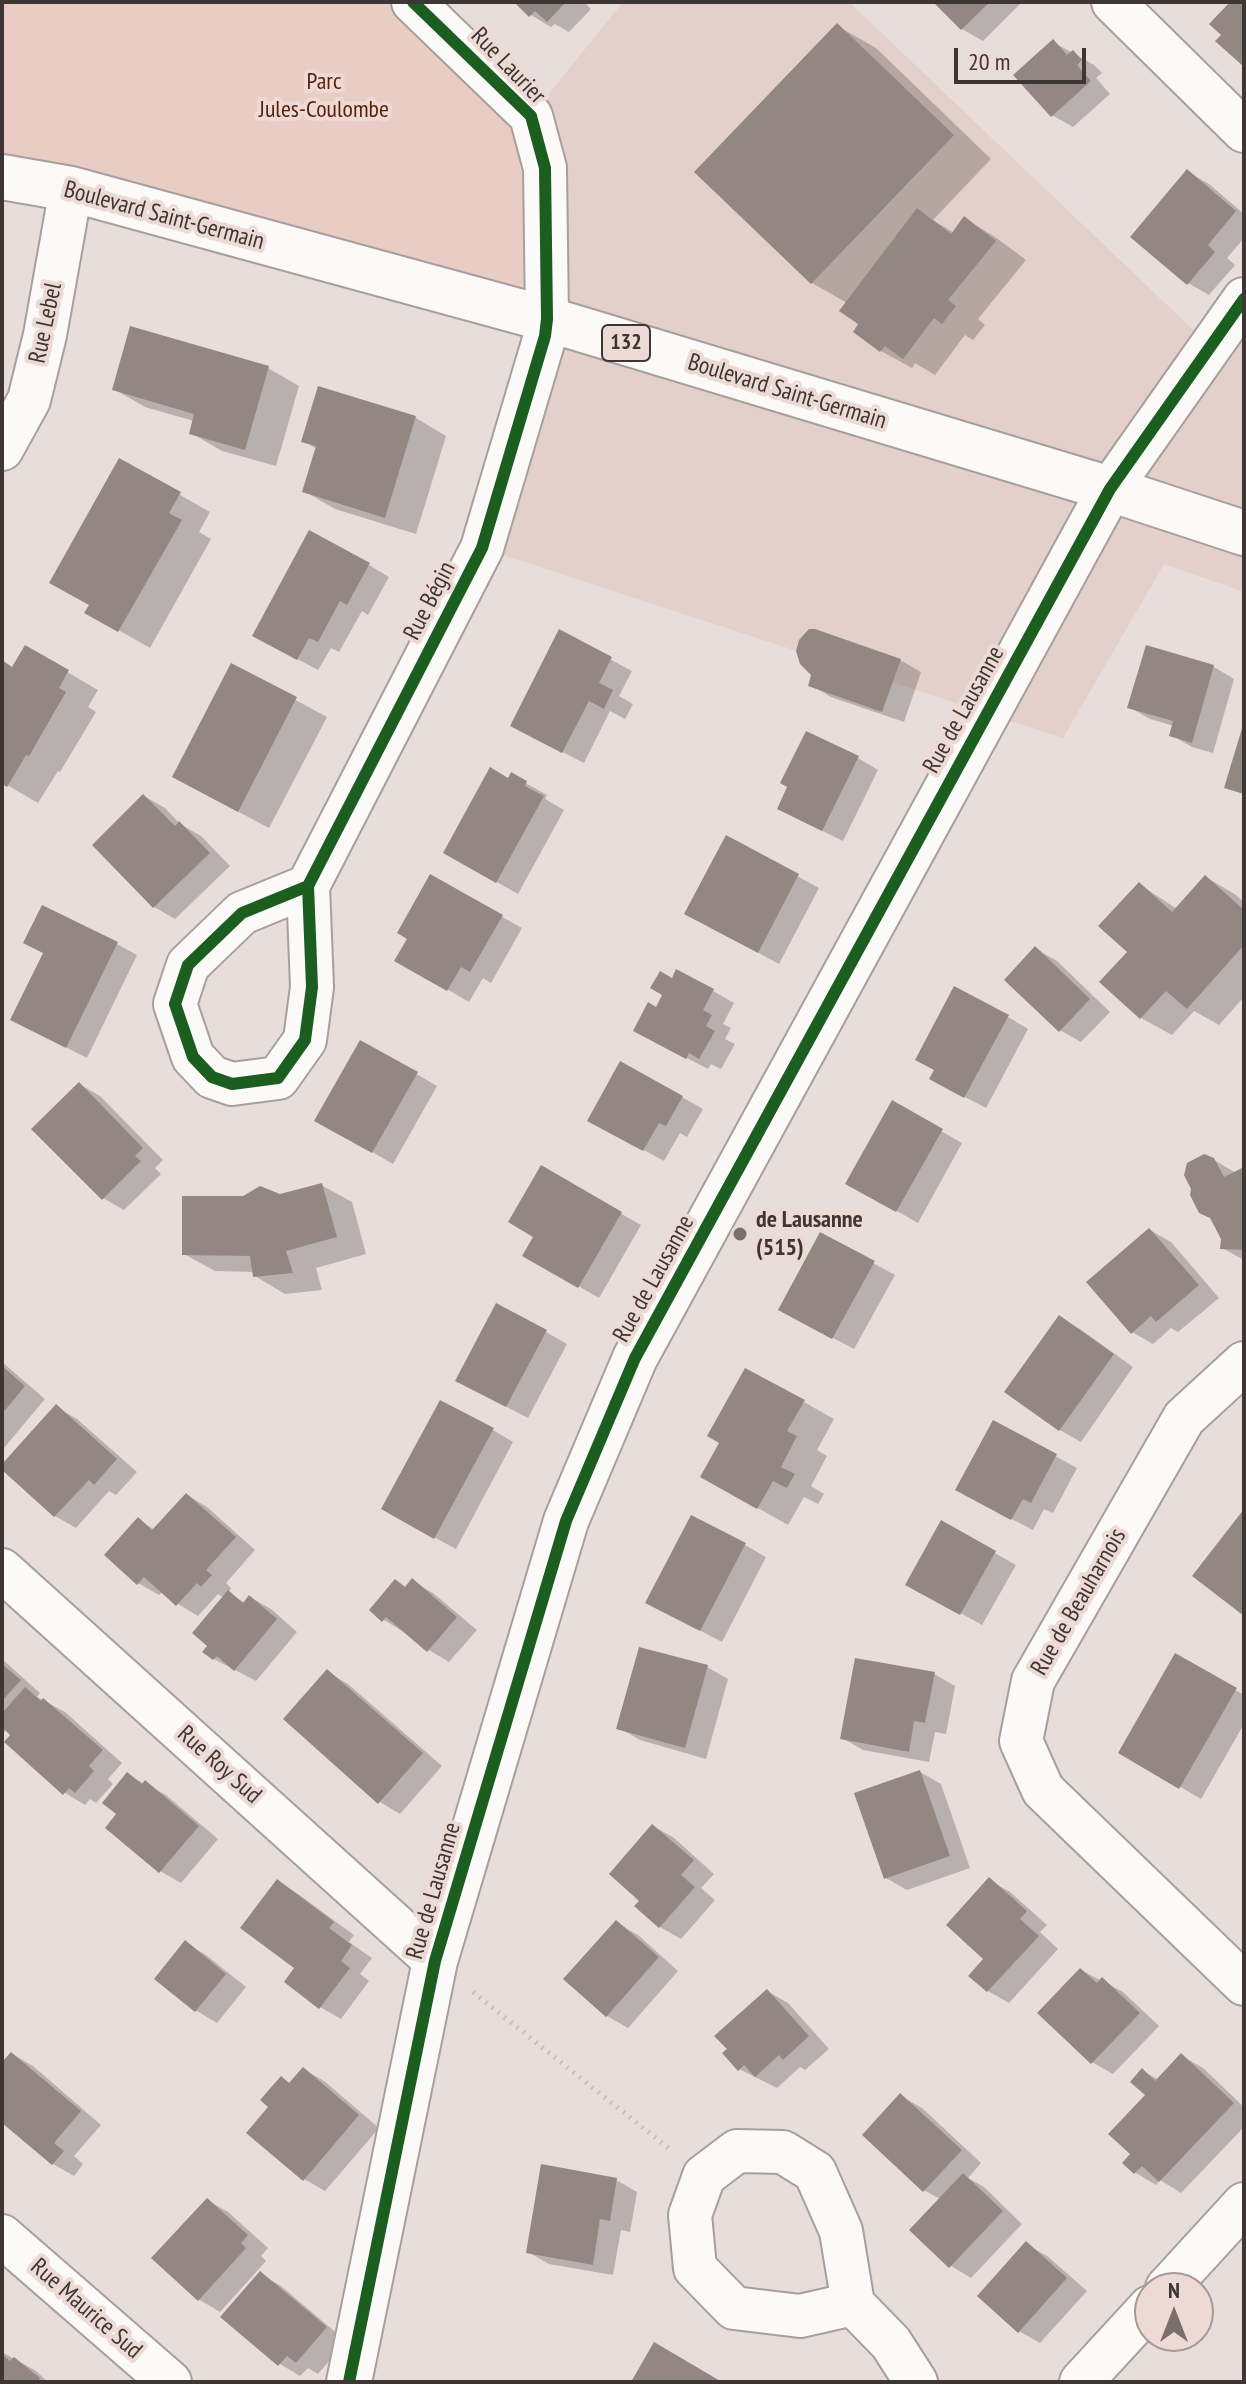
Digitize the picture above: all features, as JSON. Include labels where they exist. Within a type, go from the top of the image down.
[{"type":"street","name":"Rue Laurier","points":[[413,2],[531,116],[545,168],[547,319]]},
{"type":"street","points":[[1113,2],[1244,131]]},
{"type":"street","name":"Boulevard Saint-Germain","points":[[2,177],[71,189],[547,319],[1110,489],[1244,533]]},
{"type":"street","name":"Rue Lebel","points":[[2,449],[29,400],[45,335],[71,189]]},
{"type":"street","name":"Rue de Lausanne","points":[[349,2382],[435,1961],[566,1521],[635,1358],[1110,489],[1244,299]]},
{"type":"street","name":"Rue Bégin","points":[[308,886],[242,913],[188,965],[175,1004],[193,1057],[212,1077],[232,1084],[278,1078],[305,1040],[312,987],[308,886],[482,548],[545,336],[547,319]]},
{"type":"street","name":"Rue de Beauharnois","points":[[1244,1363],[1184,1418],[1033,1681],[1021,1741],[1043,1790],[1244,1984]]},
{"type":"street","name":"Rue Roy Sud","points":[[2,1570],[435,1961]]},
{"type":"street","points":[[853,2304],[800,2316],[734,2308],[695,2268],[690,2215],[704,2176],[737,2151],[783,2152],[815,2172],[841,2231],[853,2304],[891,2343],[916,2382]]},
{"type":"street","points":[[1182,2272],[1244,2204]]},
{"type":"street","name":"Rue Maurice Sud","points":[[2,2236],[170,2382]]},
{"type":"street","points":[[1081,2382],[1134,2324]]},
{"type":"path","points":[[435,1961],[704,2176]]},
{"type":"shaded area","points":[[623,2],[849,2],[1228,363],[1244,337],[1244,592],[1164,564],[1063,738],[482,548],[545,336],[531,116]]},
{"type":"green space","name":"Parc Jules-Coulombe","points":[[2,2],[412,2],[531,116],[547,319],[2,177]]},
{"type":"building","points":[[514,2],[566,2],[547,22],[535,11],[529,17]]},
{"type":"building","points":[[933,2],[990,2],[961,30]]},
{"type":"building","points":[[1230,2],[1244,2],[1244,67],[1215,41],[1221,35],[1209,24]]},
{"type":"building","points":[[837,23],[954,135],[811,284],[694,172]]},
{"type":"building","points":[[1053,39],[1067,55],[1073,50],[1082,60],[1077,65],[1091,81],[1051,117],[1013,75]]},
{"type":"building","points":[[1187,169],[1236,211],[1208,245],[1215,252],[1187,285],[1130,237]]},
{"type":"building","points":[[917,208],[951,234],[964,216],[996,241],[948,300],[956,306],[942,324],[934,318],[903,359],[885,346],[880,352],[853,332],[858,324],[839,311]]},
{"type":"building","points":[[130,326],[269,366],[245,450],[189,434],[194,414],[112,390]]},
{"type":"building","points":[[318,386],[416,416],[385,518],[302,492],[316,446],[301,442]]},
{"type":"building","points":[[119,458],[181,492],[169,513],[182,520],[118,632],[84,613],[89,605],[49,583]]},
{"type":"building","points":[[309,530],[370,563],[347,605],[340,601],[318,642],[309,638],[297,660],[252,636]]},
{"type":"building","points":[[559,629],[612,657],[599,683],[613,690],[604,709],[589,701],[562,753],[510,726]]},
{"type":"building","points":[[809,629],[901,659],[882,712],[808,686],[811,675],[800,664],[796,651],[799,640]]},
{"type":"building","points":[[25,645],[69,670],[59,688],[66,692],[7,787],[2,784],[2,660],[12,667]]},
{"type":"building","points":[[1146,645],[1214,665],[1192,743],[1169,736],[1173,721],[1127,708]]},
{"type":"building","points":[[231,663],[297,697],[238,812],[172,777]]},
{"type":"building","points":[[1244,725],[1244,794],[1224,788]]},
{"type":"building","points":[[806,731],[859,756],[822,831],[777,809],[787,787],[780,783]]},
{"type":"building","points":[[490,767],[508,778],[511,772],[527,781],[525,786],[544,796],[496,883],[443,853]]},
{"type":"building","points":[[143,794],[175,826],[179,821],[210,853],[153,908],[92,845]]},
{"type":"building","points":[[726,835],[799,874],[758,953],[684,914]]},
{"type":"building","points":[[430,874],[503,915],[470,972],[461,967],[447,991],[394,961],[407,939],[397,933]]},
{"type":"building","points":[[1205,875],[1244,910],[1244,945],[1187,1009],[1166,991],[1140,1019],[1099,982],[1127,952],[1098,926],[1139,882],[1172,912]]},
{"type":"building","points":[[42,905],[118,942],[66,1048],[10,1020],[43,953],[23,943]]},
{"type":"building","points":[[1035,946],[1090,999],[1059,1032],[1004,980]]},
{"type":"building","points":[[676,969],[714,989],[703,1010],[712,1015],[706,1026],[715,1031],[699,1059],[689,1053],[686,1059],[633,1031],[648,1002],[656,1007],[662,995],[650,988],[660,971],[672,978]]},
{"type":"building","points":[[954,986],[1009,1015],[964,1098],[929,1079],[934,1070],[915,1060]]},
{"type":"building","points":[[360,1040],[418,1072],[372,1153],[314,1121]]},
{"type":"building","points":[[620,1061],[683,1096],[666,1126],[659,1123],[643,1151],[587,1121]]},
{"type":"building","points":[[79,1082],[143,1148],[135,1156],[141,1161],[102,1200],[31,1129]]},
{"type":"building","points":[[892,1100],[943,1129],[896,1212],[845,1184]]},
{"type":"building","points":[[1204,1154],[1214,1158],[1224,1177],[1244,1167],[1244,1250],[1220,1249],[1221,1239],[1210,1218],[1199,1213],[1190,1195],[1191,1189],[1184,1175],[1187,1163]]},
{"type":"building","points":[[541,1165],[622,1212],[578,1288],[522,1256],[533,1237],[508,1222]]},
{"type":"building","points":[[322,1183],[337,1237],[286,1251],[293,1273],[253,1277],[250,1256],[182,1255],[182,1196],[243,1196],[260,1186],[280,1194]]},
{"type":"building","points":[[1149,1228],[1199,1285],[1156,1322],[1151,1316],[1131,1334],[1086,1282]]},
{"type":"building","points":[[820,1232],[875,1261],[832,1339],[778,1310]]},
{"type":"building","points":[[496,1303],[547,1330],[506,1407],[455,1381]]},
{"type":"building","points":[[1059,1315],[1114,1354],[1059,1431],[1004,1392]]},
{"type":"building","points":[[2,1366],[25,1386],[2,1414]]},
{"type":"building","points":[[745,1368],[805,1400],[787,1431],[797,1436],[781,1467],[795,1474],[787,1488],[773,1481],[757,1509],[700,1477],[719,1443],[707,1436]]},
{"type":"building","points":[[440,1400],[494,1428],[434,1539],[381,1509]]},
{"type":"building","points":[[56,1404],[117,1459],[94,1485],[89,1480],[54,1517],[2,1470],[2,1464]]},
{"type":"building","points":[[993,1420],[1057,1454],[1031,1503],[1023,1499],[1011,1520],[955,1490]]},
{"type":"building","points":[[186,1493],[236,1537],[206,1570],[212,1575],[201,1587],[197,1583],[176,1606],[144,1577],[137,1585],[104,1555],[138,1517],[152,1530]]},
{"type":"building","points":[[1244,1509],[1244,1616],[1192,1576]]},
{"type":"building","points":[[691,1515],[746,1543],[700,1631],[645,1603]]},
{"type":"building","points":[[941,1520],[996,1551],[960,1615],[905,1585]]},
{"type":"building","points":[[412,1578],[457,1617],[427,1652],[386,1617],[382,1622],[369,1610],[395,1579],[405,1587]]},
{"type":"building","points":[[228,1590],[243,1603],[249,1595],[277,1619],[234,1671],[217,1656],[213,1660],[202,1652],[207,1646],[192,1633]]},
{"type":"building","points":[[639,1647],[708,1665],[685,1748],[616,1729]]},
{"type":"building","points":[[1175,1653],[1237,1688],[1179,1789],[1118,1753]]},
{"type":"building","points":[[855,1658],[935,1672],[925,1723],[914,1721],[909,1752],[840,1739]]},
{"type":"building","points":[[2,1664],[21,1680],[2,1701]]},
{"type":"building","points":[[327,1669],[423,1753],[378,1804],[283,1719]]},
{"type":"building","points":[[25,1687],[41,1701],[43,1698],[103,1750],[89,1766],[94,1771],[75,1793],[69,1788],[63,1795],[4,1742],[10,1735],[2,1727],[2,1713]]},
{"type":"building","points":[[920,1770],[950,1856],[884,1879],[854,1793]]},
{"type":"building","points":[[127,1772],[142,1784],[145,1780],[199,1826],[159,1873],[105,1828],[116,1814],[102,1803]]},
{"type":"building","points":[[652,1824],[694,1860],[681,1875],[695,1887],[659,1928],[634,1906],[639,1901],[609,1874]]},
{"type":"building","points":[[989,1877],[1027,1911],[1020,1919],[1039,1936],[987,1992],[968,1976],[983,1959],[946,1925]]},
{"type":"building","points":[[277,1879],[334,1922],[329,1928],[352,1945],[341,1961],[350,1968],[319,2009],[284,1982],[294,1968],[240,1928]]},
{"type":"building","points":[[616,1920],[659,1957],[606,2017],[563,1979]]},
{"type":"building","points":[[185,1940],[226,1974],[195,2012],[154,1979]]},
{"type":"building","points":[[1080,1968],[1097,1983],[1102,1977],[1140,2013],[1091,2064],[1037,2013]]},
{"type":"building","points":[[767,1989],[809,2036],[783,2060],[779,2055],[755,2077],[744,2065],[738,2071],[722,2053],[727,2049],[714,2036]]},
{"type":"building","points":[[11,2052],[81,2111],[54,2143],[64,2151],[52,2165],[2,2123],[2,2062]]},
{"type":"building","points":[[1181,2053],[1234,2103],[1159,2182],[1142,2166],[1134,2174],[1122,2163],[1130,2154],[1108,2134],[1145,2095],[1130,2082],[1142,2068],[1155,2081]]},
{"type":"building","points":[[303,2067],[359,2115],[303,2181],[246,2133],[268,2107],[260,2100],[281,2076],[289,2083]]},
{"type":"building","points":[[900,2093],[962,2150],[923,2192],[862,2135]]},
{"type":"building","points":[[541,2164],[617,2178],[610,2221],[600,2219],[593,2265],[526,2253]]},
{"type":"building","points":[[963,2173],[1003,2211],[949,2268],[909,2230]]},
{"type":"building","points":[[207,2198],[248,2235],[241,2243],[246,2248],[198,2301],[151,2258]]},
{"type":"building","points":[[1026,2241],[1067,2278],[1018,2333],[977,2296]]},
{"type":"building","points":[[260,2271],[327,2327],[296,2363],[287,2356],[278,2366],[220,2317]]},
{"type":"building","points":[[654,2342],[722,2382],[631,2382]]},
{"type":"building","points":[[2,2354],[10,2361],[14,2357],[40,2378],[37,2382],[2,2382]]},
{"type":"cycle path","points":[[308,886],[312,987],[305,1040],[278,1078],[232,1084],[212,1077],[193,1057],[175,1004],[188,965],[242,913],[308,886],[482,548],[545,336],[545,168],[531,116],[413,2]]},
{"type":"cycle path","points":[[349,2382],[435,1961],[566,1521],[635,1358],[1110,489],[1244,299]]},
{"type":"place","name":"de Lausanne (515)","points":[[740,1234]]}]
